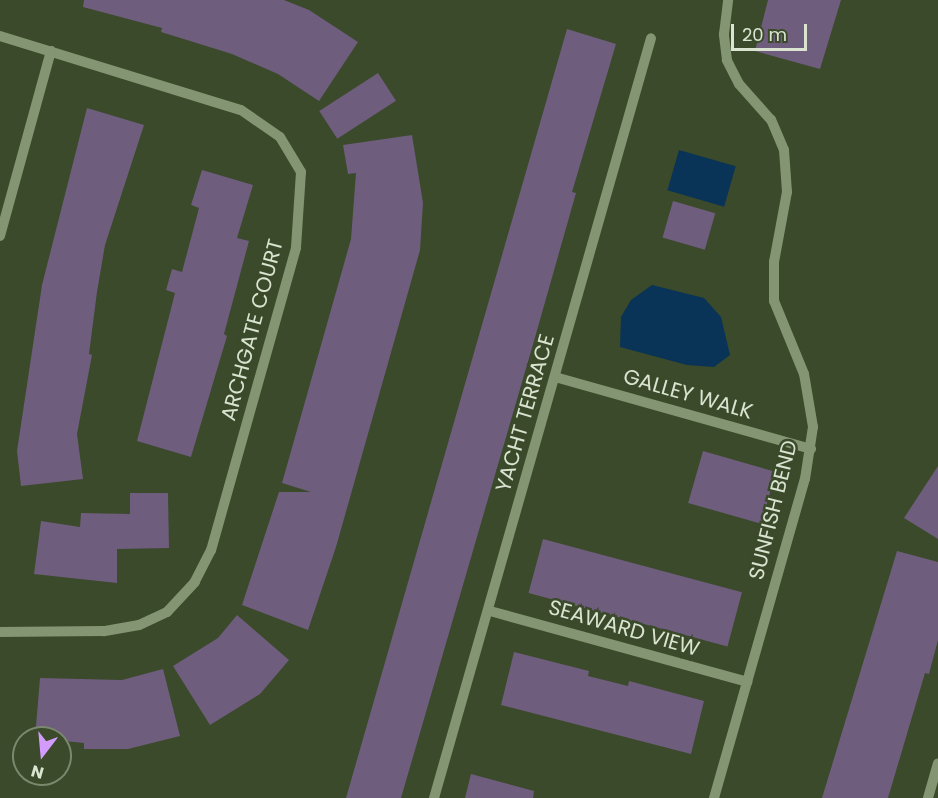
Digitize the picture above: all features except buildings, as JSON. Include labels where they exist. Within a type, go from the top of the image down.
[{"type":"street","name":"SUNFISH BEND","points":[[714,798],[811,449],[813,414],[809,389],[779,318],[773,290],[774,262],[786,206],[784,150],[771,120],[739,84],[727,60],[724,34],[728,0]]},
{"type":"street","name":"ARCHGATE COURT","points":[[0,36],[241,110],[280,137],[301,172],[296,248],[211,550],[189,591],[167,612],[122,629],[0,632]]},
{"type":"street","name":"YACHT TERRACE","points":[[434,798],[490,610],[651,38]]},
{"type":"street","points":[[0,236],[51,51]]},
{"type":"street","name":"GALLEY WALK","points":[[555,377],[811,449]]},
{"type":"street","name":"SEAWARD VIEW","points":[[490,610],[747,682]]},
{"type":"street","points":[[928,798],[938,763]]},
{"type":"water","points":[[679,150],[736,166],[724,207],[667,190]]},
{"type":"water","points":[[652,285],[704,298],[721,317],[730,355],[714,367],[687,365],[620,347],[621,317],[631,300]]}]
